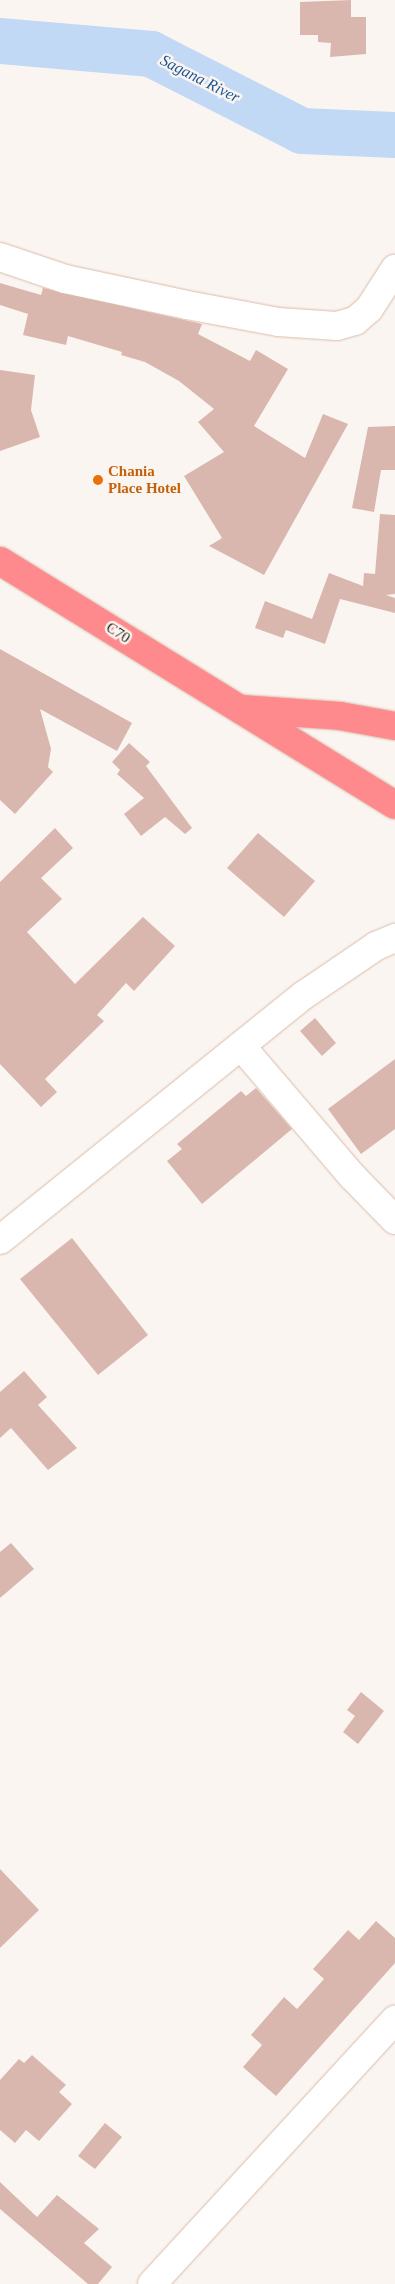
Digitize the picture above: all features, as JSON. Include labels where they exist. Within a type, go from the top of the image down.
[{"type":"highway","name":"C70","points":[[0,561],[86,612],[234,708],[395,805]]},
{"type":"highway","points":[[234,708],[340,716],[395,726]]},
{"type":"street","points":[[0,257],[65,279],[187,305],[278,322],[337,326],[356,321],[369,309],[395,269]]},
{"type":"street","points":[[0,1240],[304,995],[376,946],[395,938]]},
{"type":"street","points":[[240,1046],[353,1177],[395,1220]]},
{"type":"street","points":[[152,2284],[395,2020]]},
{"type":"building","points":[[351,0],[351,17],[366,17],[366,54],[330,57],[331,43],[318,42],[318,35],[300,35],[300,2]]},
{"type":"building","points":[[0,283],[41,295],[43,288],[202,324],[198,334],[250,361],[256,350],[288,369],[254,426],[305,458],[323,414],[348,424],[264,575],[209,546],[222,538],[184,476],[224,452],[198,422],[214,409],[179,381],[145,362],[121,355],[122,352],[68,336],[66,345],[23,335],[28,314],[0,305]]},
{"type":"building","points":[[0,370],[35,375],[31,410],[40,437],[0,451]]},
{"type":"building","points":[[395,426],[395,470],[381,470],[374,512],[352,508],[368,427]]},
{"type":"building","points":[[380,514],[395,515],[395,594],[386,595],[395,598],[395,613],[340,599],[325,644],[286,630],[283,638],[255,628],[265,601],[312,619],[329,573],[363,586],[364,573],[375,574]]},
{"type":"building","points":[[0,649],[132,723],[117,751],[40,709],[51,749],[48,767],[53,772],[15,814],[0,800]]},
{"type":"building","points":[[129,743],[150,762],[146,766],[192,828],[185,834],[165,817],[141,836],[124,814],[144,798],[117,774],[120,770],[112,762]]},
{"type":"building","points":[[55,828],[73,848],[41,878],[62,899],[27,932],[75,984],[143,917],[175,946],[134,991],[126,983],[97,1015],[104,1021],[45,1079],[57,1092],[41,1107],[0,1064],[0,882]]},
{"type":"building","points":[[258,833],[315,881],[284,917],[227,868]]},
{"type":"building","points":[[315,1018],[336,1043],[322,1056],[300,1031]]},
{"type":"building","points":[[395,1059],[395,1129],[361,1154],[328,1109]]},
{"type":"building","points":[[256,1088],[292,1129],[202,1204],[167,1161],[182,1149],[177,1144],[241,1091],[246,1096]]},
{"type":"building","points":[[72,1238],[148,1335],[98,1375],[20,1279]]},
{"type":"building","points":[[24,1371],[47,1397],[38,1405],[77,1448],[48,1470],[11,1428],[0,1438],[0,1392]]},
{"type":"building","points":[[11,1543],[34,1569],[0,1598],[0,1552]]},
{"type":"building","points":[[361,1692],[384,1711],[358,1744],[343,1732],[355,1716],[347,1710]]},
{"type":"building","points":[[0,1869],[39,1910],[0,1948]]},
{"type":"building","points":[[376,1921],[395,1938],[395,1963],[276,2096],[243,2067],[262,2045],[251,2035],[284,1997],[297,2009],[324,1979],[313,1969],[348,1930],[359,1940]]},
{"type":"building","points":[[32,2055],[66,2085],[59,2092],[72,2104],[39,2141],[26,2130],[15,2143],[0,2130],[0,2080],[19,2059],[24,2063]]},
{"type":"building","points":[[105,2123],[122,2137],[95,2169],[78,2156]]},
{"type":"building","points":[[0,2182],[37,2217],[57,2195],[99,2229],[84,2243],[112,2267],[98,2284],[88,2284],[0,2209]]},
{"type":"waterway","name":"Sagana River","points":[[0,41],[151,54],[302,131],[395,135]]},
{"type":"place","name":"Chania Place Hotel","points":[[98,480]]}]
